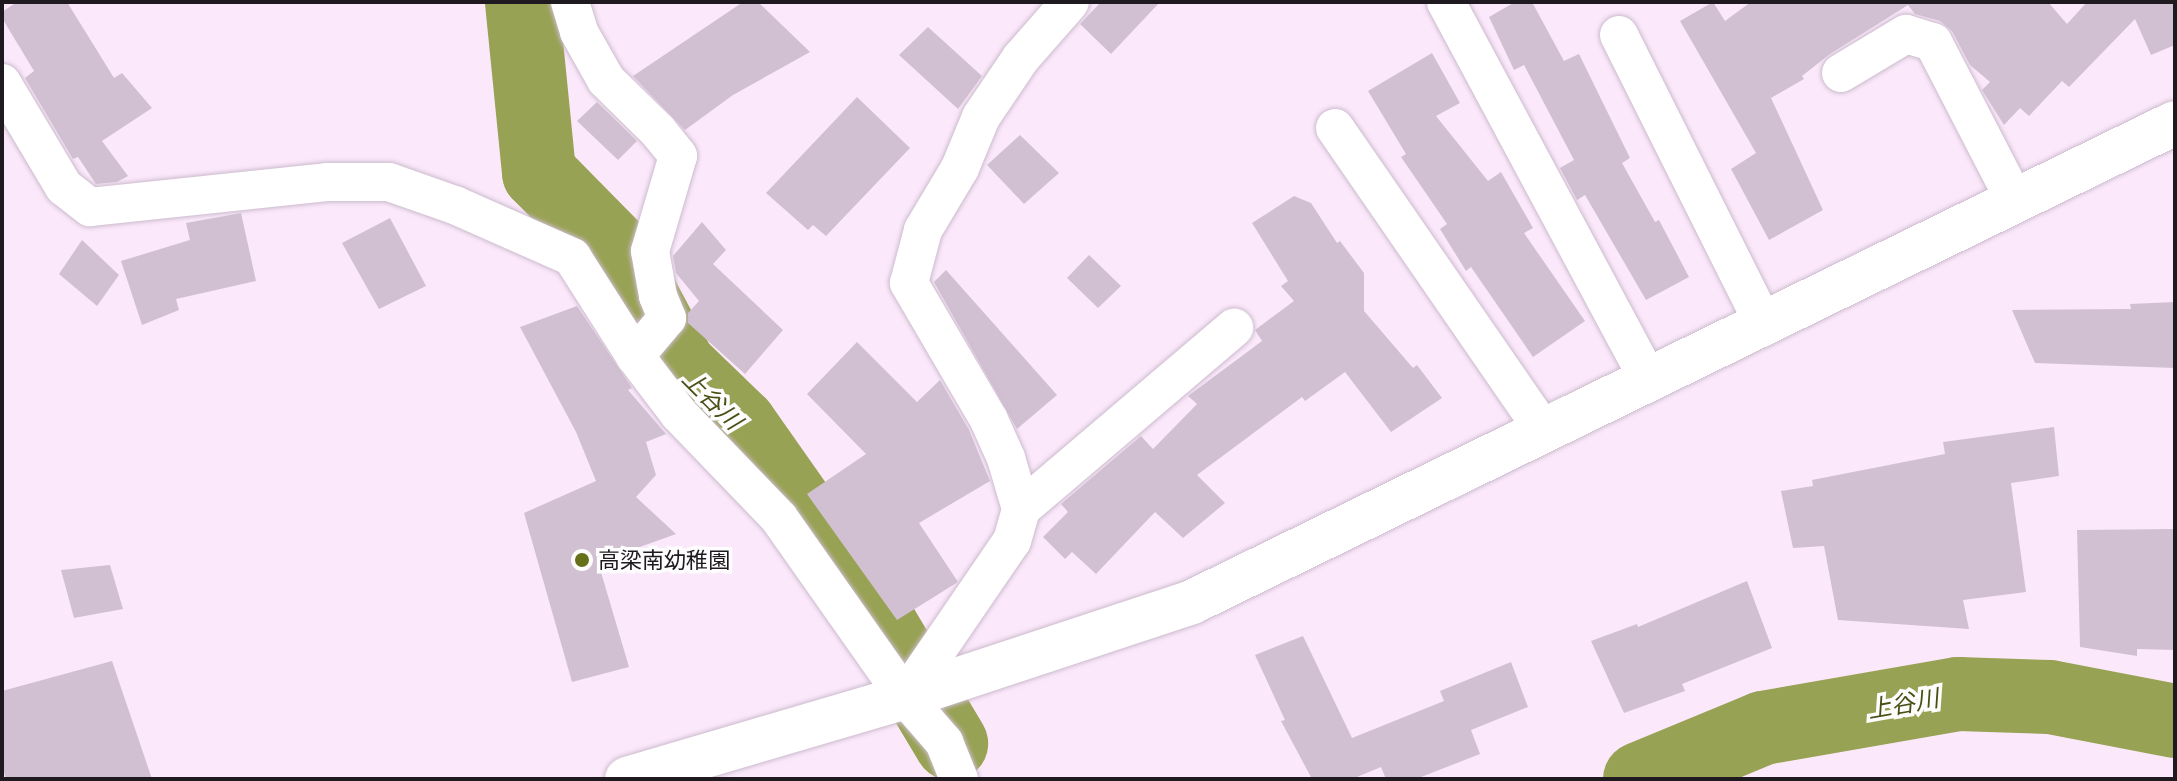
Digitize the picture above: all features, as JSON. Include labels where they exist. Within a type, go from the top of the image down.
[{"type":"street","points":[[570,2],[579,32],[606,80],[658,131],[678,156],[650,251],[658,296],[667,318],[635,356]]},
{"type":"street","points":[[905,697],[1012,541],[1021,509],[1006,458],[989,420],[909,283],[923,230],[960,168],[981,117],[1021,58],[1070,2]]},
{"type":"street","points":[[1446,2],[1649,380]]},
{"type":"street","points":[[1841,73],[1906,34],[1933,42],[2015,201]]},
{"type":"street","points":[[1619,35],[1764,324]]},
{"type":"street","points":[[2,83],[64,187],[90,207],[312,184],[389,182],[457,206],[572,257],[635,356],[679,414],[779,518],[905,697],[944,742],[959,779]]},
{"type":"street","points":[[627,779],[905,697],[1192,602],[2175,123]]},
{"type":"street","points":[[1335,128],[1544,431]]},
{"type":"street","points":[[1021,509],[1234,328]]},
{"type":"building","points":[[17,2],[67,2],[114,78],[122,73],[152,108],[102,141],[128,176],[117,182],[96,184],[78,157],[73,159],[25,78],[34,71],[2,18],[2,12]]},
{"type":"building","points":[[743,2],[758,2],[810,52],[733,95],[685,130],[633,76]]},
{"type":"building","points":[[1101,2],[1160,2],[1111,54],[1080,24]]},
{"type":"building","points":[[1515,2],[1532,2],[1564,61],[1579,54],[1630,158],[1622,163],[1655,222],[1659,220],[1689,277],[1646,300],[1585,195],[1577,200],[1560,168],[1574,160],[1524,65],[1514,70],[1489,17]]},
{"type":"building","points":[[1713,2],[1725,21],[1751,2],[2048,2],[2067,24],[2087,2],[2175,2],[2175,45],[2151,55],[2135,19],[2069,87],[2062,81],[2029,116],[2020,108],[2004,125],[1982,90],[1990,82],[1970,65],[1952,31],[1940,21],[1915,14],[1908,5],[1830,54],[1802,76],[1804,79],[1771,98],[1823,210],[1769,240],[1731,169],[1756,153],[1680,21]]},
{"type":"building","points":[[928,27],[982,76],[958,109],[899,55]]},
{"type":"building","points":[[1432,53],[1460,103],[1436,116],[1488,181],[1501,172],[1533,228],[1524,233],[1585,321],[1533,357],[1471,267],[1466,271],[1440,229],[1447,224],[1401,157],[1406,154],[1368,91]]},
{"type":"building","points":[[857,97],[910,148],[826,236],[813,225],[808,230],[766,193]]},
{"type":"building","points":[[597,102],[637,141],[618,160],[577,121]]},
{"type":"building","points":[[1020,135],[1059,173],[1024,204],[987,165]]},
{"type":"building","points":[[1294,196],[1311,203],[1337,243],[1340,241],[1364,273],[1364,311],[1413,368],[1417,365],[1442,398],[1391,432],[1345,372],[1305,401],[1302,397],[1197,475],[1225,503],[1183,538],[1155,512],[1096,574],[1072,552],[1065,559],[1043,537],[1068,512],[1061,504],[1141,436],[1153,449],[1197,404],[1188,396],[1262,341],[1255,330],[1294,301],[1281,286],[1288,281],[1252,223]]},
{"type":"building","points":[[241,213],[256,281],[176,299],[179,310],[142,325],[121,261],[190,240],[186,223]]},
{"type":"building","points":[[390,218],[426,286],[379,309],[342,243]]},
{"type":"building","points":[[702,222],[726,250],[713,264],[783,330],[745,374],[688,323],[688,313],[699,301],[676,273],[673,256]]},
{"type":"building","points":[[82,240],[119,275],[97,306],[59,274]]},
{"type":"building","points":[[1089,255],[1121,286],[1098,308],[1067,278]]},
{"type":"building","points":[[946,270],[1057,395],[1017,429],[934,282]]},
{"type":"building","points":[[2175,302],[2175,368],[2035,363],[2012,310],[2131,309],[2130,304]]},
{"type":"building","points":[[577,306],[632,388],[628,390],[666,434],[646,442],[656,475],[636,497],[676,534],[598,562],[629,667],[572,682],[524,513],[596,481],[576,432],[520,327]]},
{"type":"building","points":[[857,342],[917,402],[940,380],[969,430],[990,481],[919,523],[958,582],[897,620],[807,494],[866,454],[807,394]]},
{"type":"building","points":[[2054,427],[2059,476],[2011,483],[2026,592],[1963,600],[1969,629],[1838,620],[1824,546],[1793,548],[1781,491],[1813,486],[1812,480],[1945,454],[1943,442]]},
{"type":"building","points":[[2175,529],[2175,650],[2137,649],[2137,656],[2080,647],[2077,530]]},
{"type":"building","points":[[110,565],[123,609],[74,618],[61,570]]},
{"type":"building","points":[[1747,581],[1772,648],[1682,684],[1685,691],[1624,713],[1591,641],[1637,624],[1638,627]]},
{"type":"building","points":[[1303,636],[1352,738],[1444,701],[1440,691],[1511,662],[1528,707],[1471,730],[1480,754],[1416,779],[1386,779],[1381,767],[1352,779],[1312,779],[1281,721],[1285,720],[1255,655]]},
{"type":"building","points":[[112,661],[152,779],[6,779],[2,766],[2,691]]},
{"type":"waterway","name":"上谷川","points":[[522,2],[539,173],[619,254],[679,366],[740,425],[880,624],[951,743]]},
{"type":"waterway","name":"上谷川","points":[[1640,779],[1763,728],[1958,694],[2050,697],[2175,721]]},
{"type":"place","name":"高梁南幼稚園","points":[[582,560]]}]
